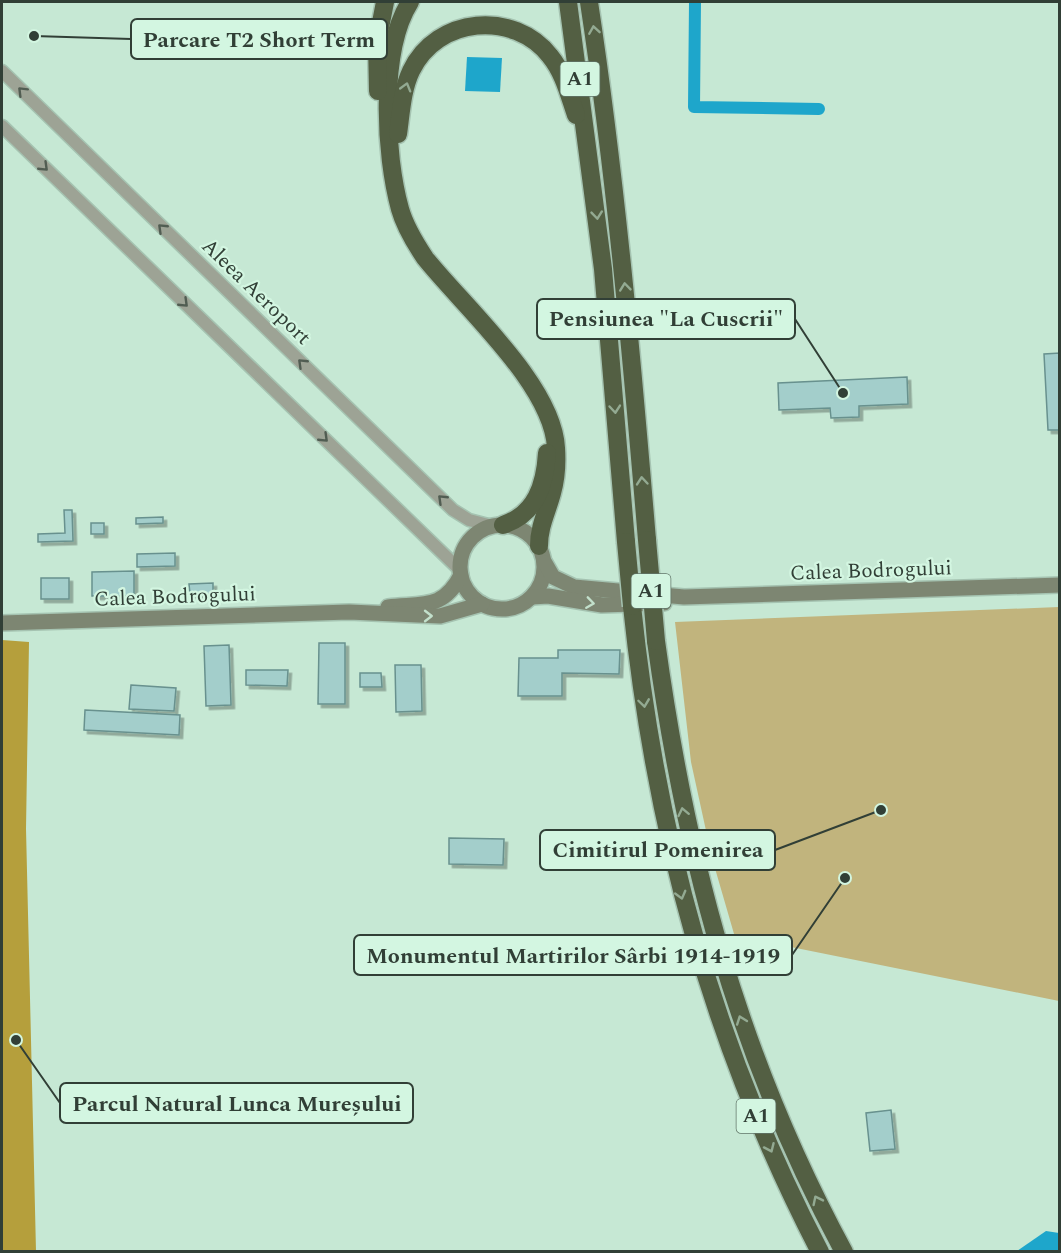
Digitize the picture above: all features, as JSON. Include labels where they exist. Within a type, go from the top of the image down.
[{"type":"highway","points":[[385,2],[377,44],[377,80],[390,133]]},
{"type":"highway","points":[[410,2],[397,29],[390,60],[390,133],[400,208],[413,240],[442,279],[524,372],[551,418],[556,446],[555,483],[541,522],[542,555]]},
{"type":"highway","name":"A1","points":[[568,2],[590,157],[609,338],[636,645],[661,805],[679,885],[703,972],[754,1111],[820,1251]]},
{"type":"highway","name":"A1","points":[[590,2],[615,190],[632,350],[656,641],[681,802],[701,891],[720,957],[774,1105],[807,1180],[844,1251]]},
{"type":"highway","points":[[393,165],[403,97],[412,68],[425,51],[445,35],[481,24],[514,30],[538,44],[550,55],[567,86],[590,157]]},
{"type":"highway","points":[[498,525],[527,513],[544,472],[547,436],[537,395]]},
{"type":"main road","name":"Calea Bodrogului","points":[[349,612],[442,600],[450,594],[460,572],[461,555],[468,542],[478,532],[498,525],[522,529],[542,555],[553,577],[574,587],[684,597],[1059,585]]},
{"type":"main road","points":[[532,597],[541,584],[542,555]]},
{"type":"main road","points":[[460,572],[467,591],[482,604]]},
{"type":"main road","name":"Calea Bodrogului","points":[[2,623],[349,612],[440,616],[482,604],[494,609],[510,609],[532,597],[548,596],[585,603],[615,605],[665,603],[684,597]]},
{"type":"street","name":"Aleea Aeroport","points":[[2,71],[453,510],[475,523],[498,525]]},
{"type":"street","points":[[2,126],[460,572]]},
{"type":"shaded area","points":[[1059,607],[1059,1001],[791,947],[741,958],[712,858],[691,762],[675,622]]},
{"type":"shaded area","points":[[2,640],[29,642],[26,829],[36,1251],[2,1251]]},
{"type":"water","points":[[467,57],[502,58],[500,92],[465,91]]},
{"type":"water","points":[[1046,1231],[1059,1233],[1059,1251],[1017,1251]]},
{"type":"building","points":[[1060,353],[1060,430],[1048,430],[1044,354]]},
{"type":"building","points":[[907,377],[908,404],[859,406],[859,417],[831,418],[830,408],[779,410],[778,383]]},
{"type":"building","points":[[64,510],[72,510],[73,541],[38,542],[38,534],[65,533]]},
{"type":"building","points":[[163,517],[163,523],[136,524],[136,518]]},
{"type":"building","points":[[91,523],[104,523],[104,534],[91,534]]},
{"type":"building","points":[[175,553],[175,566],[137,567],[137,554]]},
{"type":"building","points":[[134,571],[134,596],[92,596],[92,572]]},
{"type":"building","points":[[41,578],[69,578],[69,599],[41,599]]},
{"type":"building","points":[[213,583],[213,594],[190,594],[189,584]]},
{"type":"building","points":[[319,643],[345,643],[345,704],[318,704]]},
{"type":"building","points":[[229,645],[231,705],[206,706],[204,646]]},
{"type":"building","points":[[558,650],[620,650],[619,674],[562,673],[562,696],[518,696],[519,658],[558,658]]},
{"type":"building","points":[[395,665],[421,665],[422,711],[396,712]]},
{"type":"building","points":[[246,670],[288,670],[287,686],[246,685]]},
{"type":"building","points":[[360,673],[381,673],[382,687],[360,687]]},
{"type":"building","points":[[131,685],[176,688],[174,711],[129,709]]},
{"type":"building","points":[[85,710],[180,715],[179,735],[84,730]]},
{"type":"building","points":[[449,838],[504,839],[503,865],[449,864]]},
{"type":"building","points":[[891,1110],[895,1149],[870,1151],[866,1113]]},
{"type":"waterway","points":[[695,2],[694,107],[819,109]]},
{"type":"place","name":"Parcare T2 Short Term","points":[[34,36]]},
{"type":"place","name":"Pensiunea \"La Cuscrii\"","points":[[843,393]]},
{"type":"place","name":"Cimitirul Pomenirea","points":[[881,810]]},
{"type":"place","name":"Monumentul Martirilor Sârbi 1914-1919","points":[[845,878]]},
{"type":"place","name":"Parcul Natural Lunca Mureșului","points":[[16,1040]]}]
